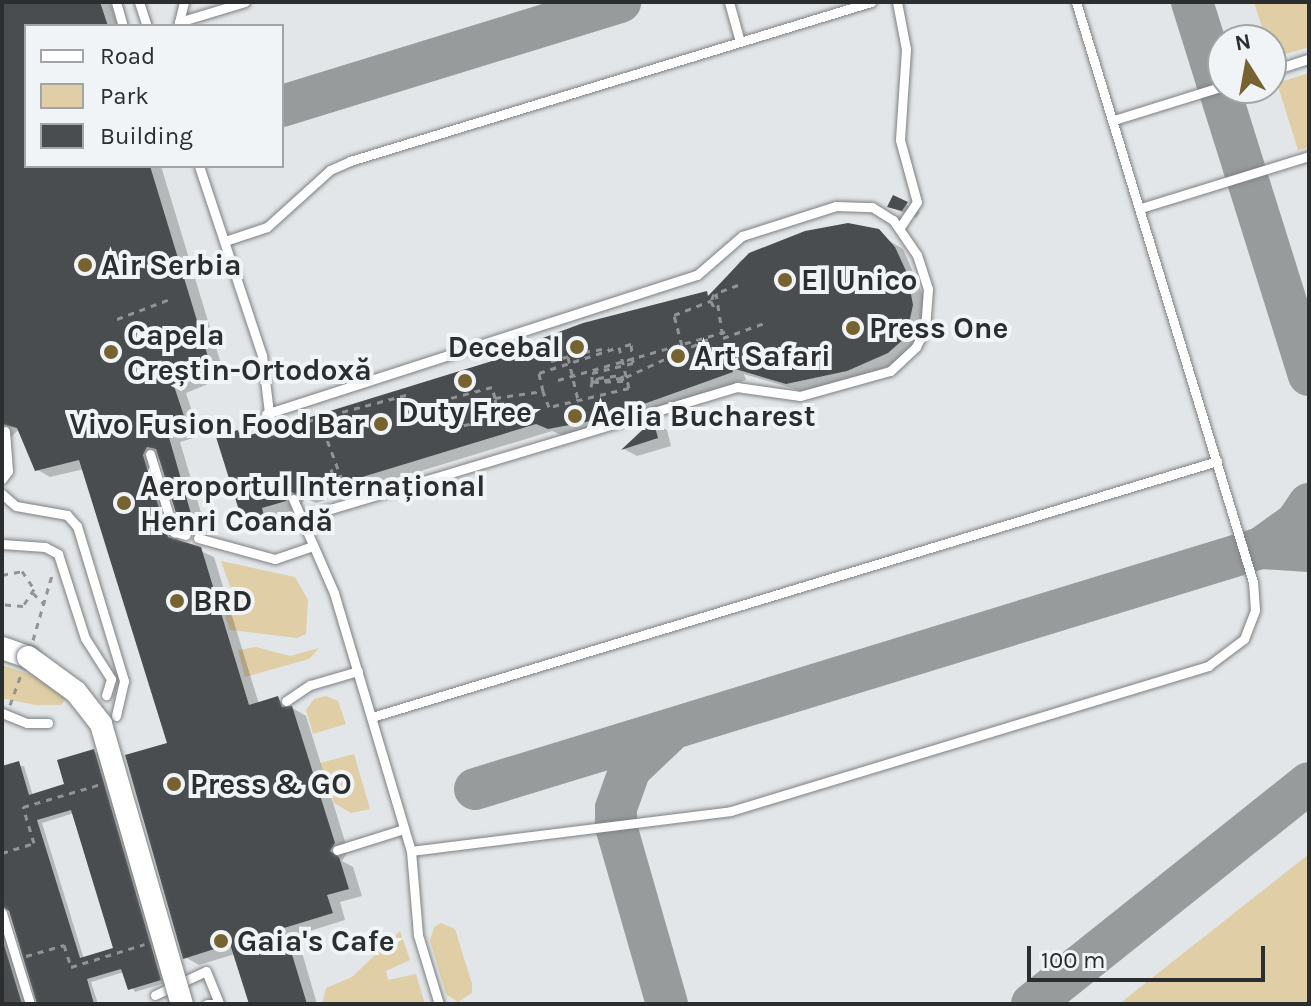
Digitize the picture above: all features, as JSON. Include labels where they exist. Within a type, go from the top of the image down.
[{"type":"street","points":[[2,648],[28,657],[61,678],[91,708],[108,740],[182,1004]]},
{"type":"lane","points":[[116,2],[122,24]]},
{"type":"lane","points":[[139,2],[146,24]]},
{"type":"lane","points":[[179,24],[184,2]]},
{"type":"lane","points":[[179,24],[245,2]]},
{"type":"lane","points":[[729,2],[740,42]]},
{"type":"lane","points":[[225,241],[267,227],[330,170],[350,161],[871,2]]},
{"type":"lane","points":[[897,2],[906,49],[900,140],[917,202],[900,227]]},
{"type":"lane","points":[[411,851],[731,811],[1219,662],[1244,639],[1256,596],[1141,208],[1076,2]]},
{"type":"lane","points":[[1287,66],[1309,59]]},
{"type":"lane","points":[[1114,120],[1207,91]]},
{"type":"lane","points":[[1141,208],[1309,156]]},
{"type":"lane","points":[[200,168],[262,355],[266,414],[277,428]]},
{"type":"lane","points":[[266,414],[697,275],[742,236],[836,206],[872,207],[900,227],[917,255],[930,311],[916,347],[890,371],[800,396],[737,387],[299,518]]},
{"type":"lane","points":[[2,479],[8,471],[5,431]]},
{"type":"lane","points":[[150,454],[174,532],[186,535]]},
{"type":"lane","points":[[372,717],[1217,461]]},
{"type":"lane","points":[[2,494],[16,506],[67,515],[77,526],[124,681],[116,716]]},
{"type":"lane","points":[[296,495],[299,518],[334,593],[411,851],[418,935],[439,1004]]},
{"type":"lane","points":[[198,538],[275,559],[313,546]]},
{"type":"lane","points":[[2,544],[45,547],[58,554],[85,638],[111,679],[106,695]]},
{"type":"lane","points":[[286,701],[310,685],[358,671]]},
{"type":"lane","points":[[4,714],[27,723],[48,723]]},
{"type":"lane","points":[[337,850],[404,829]]},
{"type":"lane","points":[[2,913],[30,1004]]},
{"type":"lane","points":[[155,995],[206,971],[219,1004]]},
{"type":"path","points":[[738,285],[716,293],[723,338],[767,322]]},
{"type":"path","points":[[685,357],[674,315],[711,301],[717,292]]},
{"type":"path","points":[[117,319],[170,299]]},
{"type":"path","points":[[558,380],[726,331],[711,301]]},
{"type":"path","points":[[633,363],[592,373],[593,384],[624,378],[710,338]]},
{"type":"path","points":[[578,344],[582,352]]},
{"type":"path","points":[[551,361],[631,344],[633,363],[642,372]]},
{"type":"path","points":[[619,347],[624,378],[629,388],[549,407],[543,391],[539,373],[619,347]]},
{"type":"path","points":[[568,357],[578,400]]},
{"type":"path","points":[[492,387],[495,398],[498,417],[452,428],[447,399],[492,387]]},
{"type":"path","points":[[561,402],[594,399],[628,387]]},
{"type":"path","points":[[495,398],[543,391]]},
{"type":"path","points":[[277,428],[319,418],[329,412],[406,395]]},
{"type":"path","points":[[329,412],[334,429]]},
{"type":"path","points":[[296,495],[341,477],[319,418]]},
{"type":"path","points":[[331,469],[335,481]]},
{"type":"path","points":[[4,714],[28,657],[54,569]]},
{"type":"path","points":[[2,575],[13,570],[26,574],[33,593],[44,604]]},
{"type":"path","points":[[2,604],[19,608],[33,593]]},
{"type":"path","points":[[2,853],[34,843],[23,807],[104,783],[125,798]]},
{"type":"path","points":[[16,959],[64,945],[71,967],[153,942]]},
{"type":"green space","points":[[1254,2],[1309,2],[1309,47],[1287,54],[1287,24],[1261,24]]},
{"type":"green space","points":[[1309,73],[1309,147],[1298,150],[1284,104],[1287,104],[1287,80]]},
{"type":"green space","points":[[221,561],[295,577],[308,600],[306,634],[297,638],[230,630],[224,613],[238,609]]},
{"type":"green space","points":[[256,647],[290,656],[319,648],[309,659],[245,677],[238,650]]},
{"type":"green space","points":[[2,665],[44,679],[66,699],[61,705],[35,705],[2,698]]},
{"type":"green space","points":[[326,696],[338,701],[346,724],[313,734],[306,710],[314,699]]},
{"type":"green space","points":[[354,754],[370,809],[351,813],[334,803],[320,763]]},
{"type":"green space","points":[[1309,854],[1309,1004],[1119,1004]]},
{"type":"green space","points":[[441,923],[455,929],[472,984],[472,993],[458,1002],[446,994],[430,941],[434,927]]},
{"type":"green space","points":[[400,931],[410,960],[386,971],[388,980],[416,974],[425,1004],[322,1004],[326,988],[352,977]]},
{"type":"building","name":"Aeroportul Internațional Henri Coandă","points":[[2,2],[100,2],[107,24],[24,24],[24,168],[151,168],[212,370],[174,386],[188,428],[168,434],[196,531],[180,526],[156,449],[147,447],[143,455],[168,537],[201,547],[249,705],[278,696],[282,707],[292,706],[335,843],[330,851],[339,857],[349,889],[327,895],[333,913],[284,928],[307,1004],[249,1004],[230,944],[183,959],[125,755],[167,743],[79,460],[35,471],[17,428],[2,424]]},
{"type":"building","points":[[893,195],[908,202],[902,211],[887,207]]},
{"type":"building","points":[[848,223],[879,229],[895,247],[907,273],[913,305],[908,328],[913,331],[888,353],[847,371],[786,384],[732,368],[733,372],[602,419],[548,429],[536,424],[300,496],[291,492],[286,501],[262,508],[264,516],[243,523],[216,437],[238,430],[240,438],[264,431],[273,436],[278,427],[515,354],[532,342],[583,323],[707,291],[708,296],[749,253],[805,231]]},
{"type":"building","points":[[653,420],[658,438],[621,450]]},
{"type":"building","points":[[94,749],[161,980],[128,990],[121,969],[87,979],[94,1004],[37,1004],[9,911],[2,906],[2,766],[19,761],[29,795],[64,784],[57,760]],"holes":[[[71,810],[113,948],[80,958],[37,820]]]},
{"type":"building","points":[[2,938],[22,1004],[2,1004]]},
{"type":"taxiway","points":[[284,105],[620,2]]},
{"type":"taxiway","points":[[1192,2],[1309,375]]},
{"type":"taxiway","points":[[1261,548],[1296,523],[1309,504]]},
{"type":"taxiway","points":[[475,789],[1261,548],[1309,551]]},
{"type":"taxiway","points":[[667,1004],[616,826],[616,808],[630,769],[668,733]]},
{"type":"taxiway","points":[[1032,1004],[1309,783]]},
{"type":"place","name":"Air Serbia","points":[[85,265]]},
{"type":"place","name":"El Unico","points":[[785,280]]},
{"type":"place","name":"Press One","points":[[853,328]]},
{"type":"place","name":"Decebal","points":[[577,347]]},
{"type":"place","name":"Capela Creștin-Ortodoxă","points":[[111,352]]},
{"type":"place","name":"Art Safari","points":[[678,356]]},
{"type":"place","name":"Duty Free","points":[[465,381]]},
{"type":"place","name":"Aelia Bucharest","points":[[575,416]]},
{"type":"place","name":"Vivo Fusion Food Bar","points":[[381,424]]},
{"type":"place","name":"Aeroportul Internațional Henri Coandă","points":[[124,503]]},
{"type":"place","name":"BRD","points":[[177,601]]},
{"type":"place","name":"Press & GO","points":[[174,784]]},
{"type":"place","name":"Gaia's Cafe","points":[[221,941]]}]
